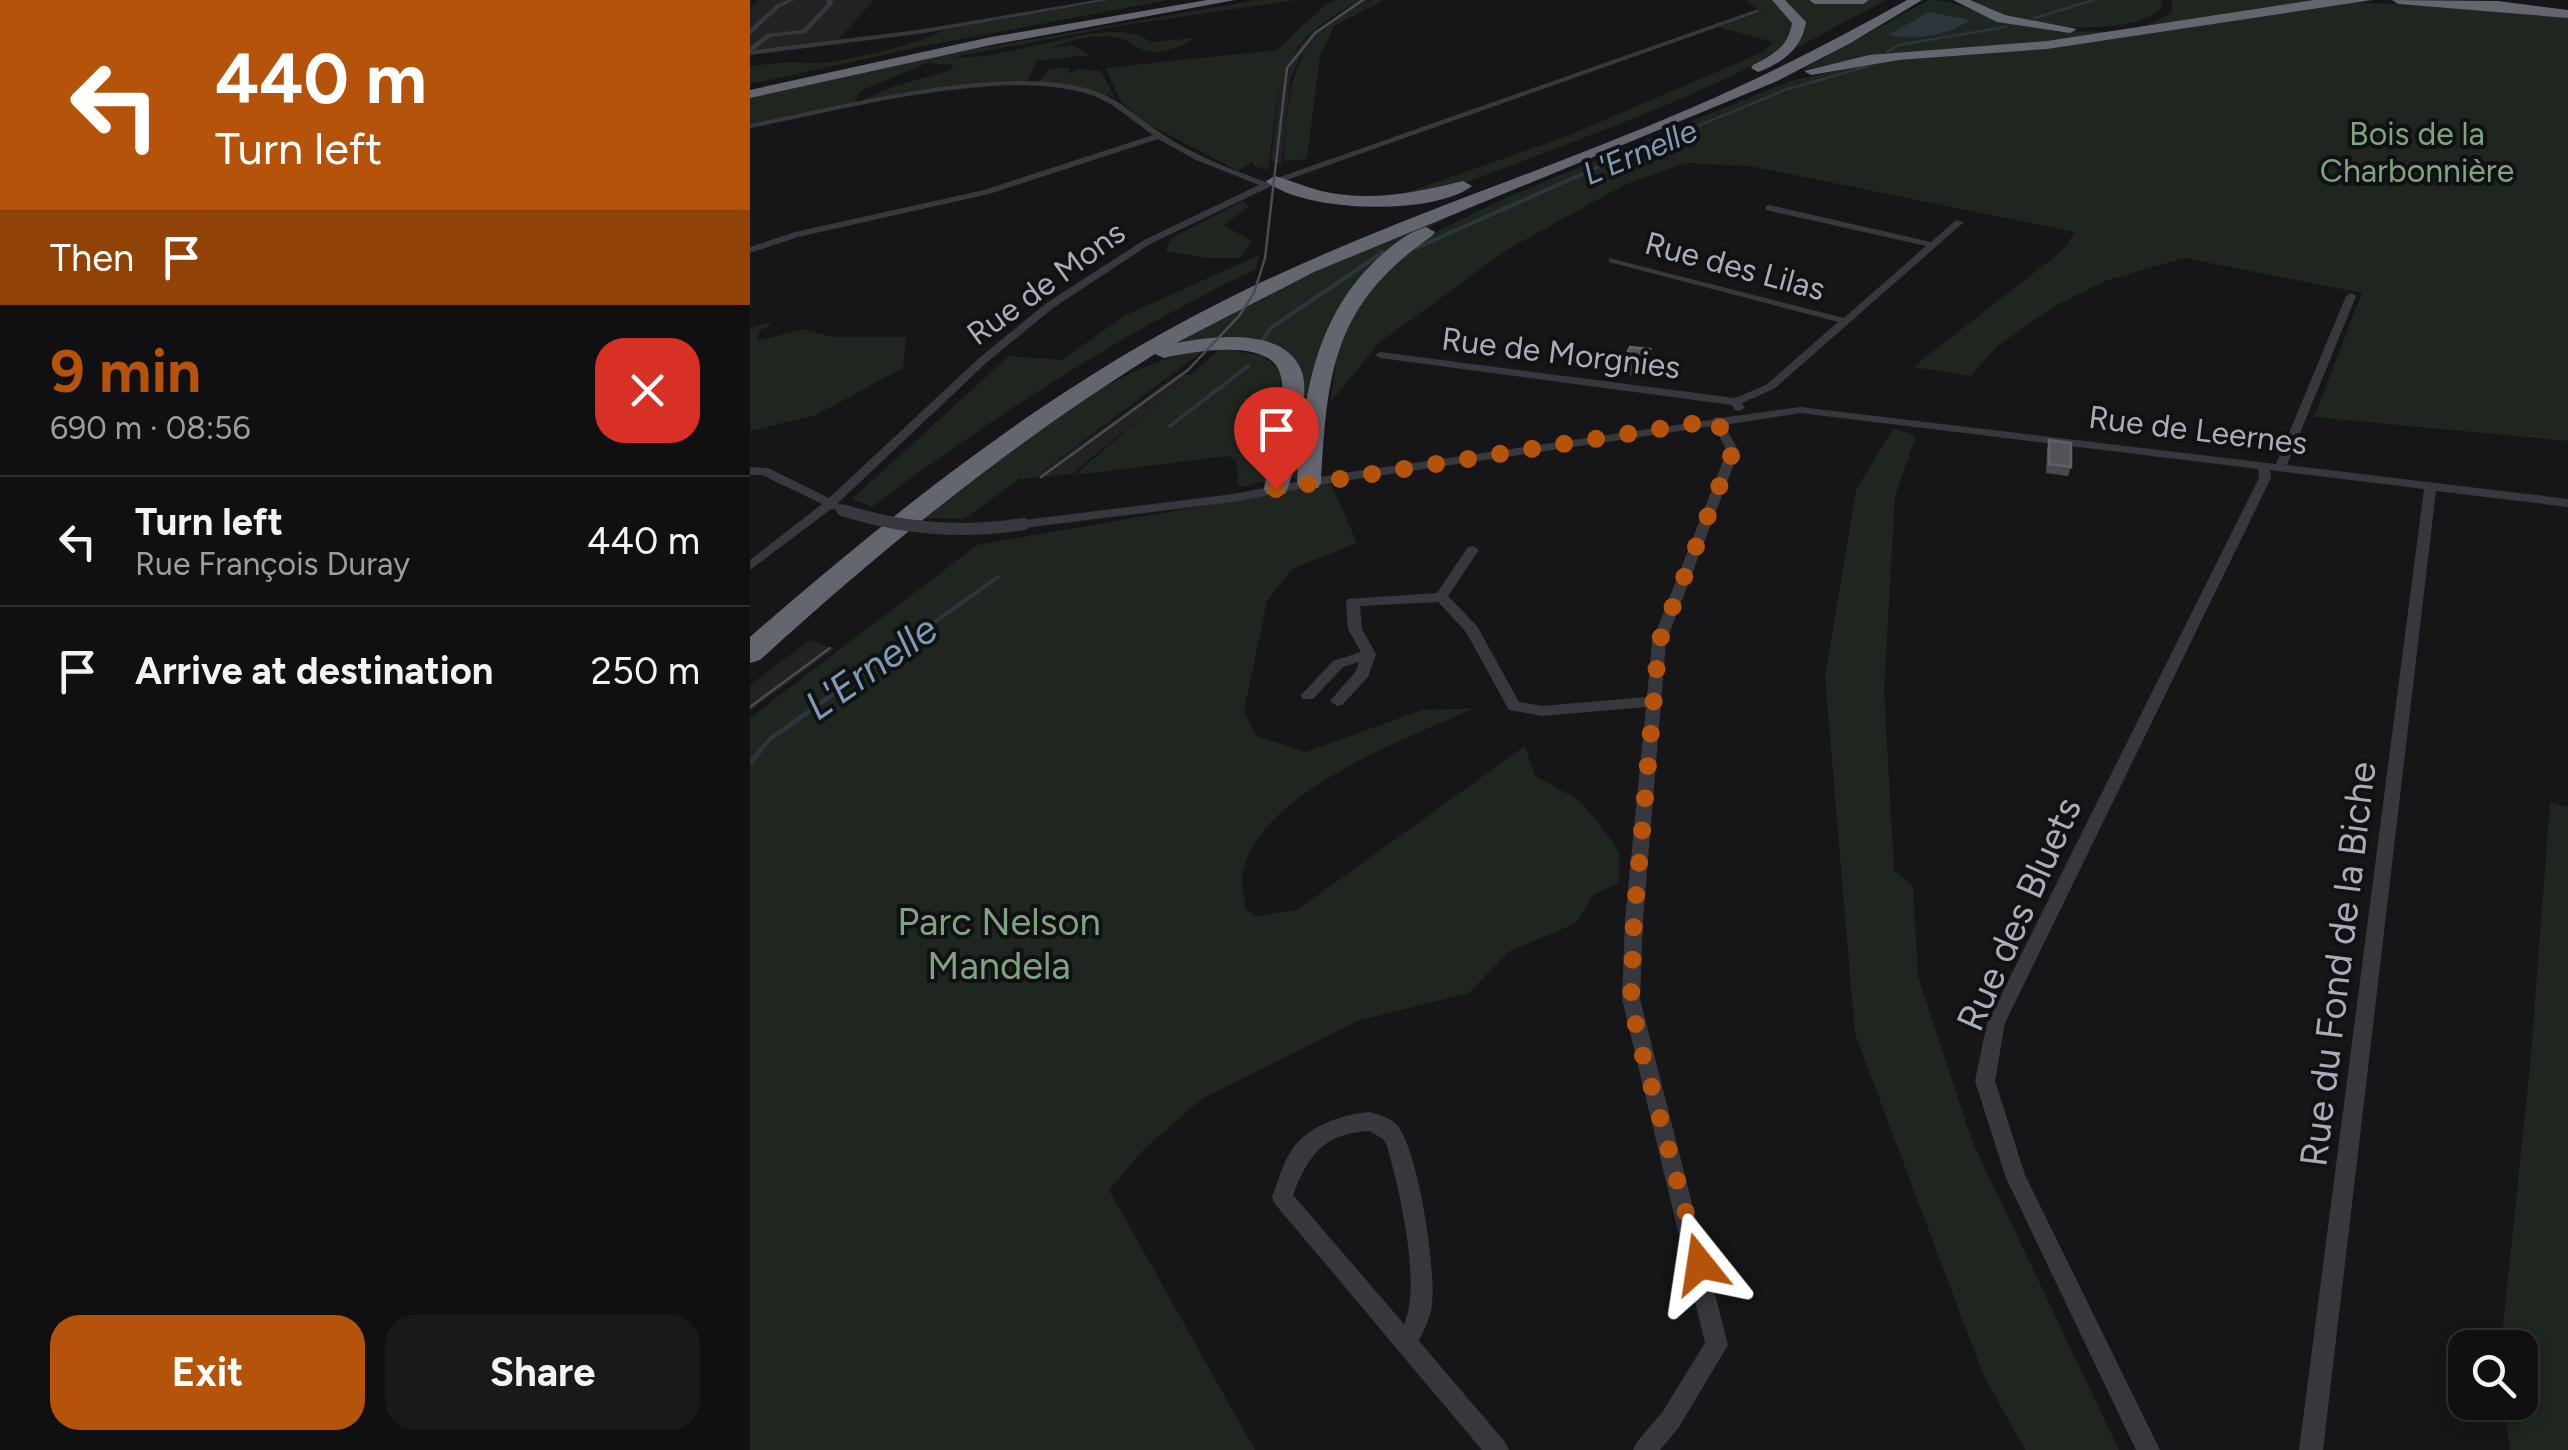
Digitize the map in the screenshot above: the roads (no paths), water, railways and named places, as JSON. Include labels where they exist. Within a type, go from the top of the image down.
[{"type":"highway","points":[[1162,6],[1189,0]]},
{"type":"highway","points":[[750,91],[985,38],[1200,0]]},
{"type":"highway","points":[[750,91],[991,41],[1243,0]]},
{"type":"highway","points":[[1751,82],[1798,36],[1798,22],[1778,0]]},
{"type":"highway","points":[[1815,0],[1863,0]]},
{"type":"highway","points":[[1310,483],[1318,383],[1331,336],[1374,271],[1420,236],[1574,161],[1751,82],[1896,0]]},
{"type":"highway","points":[[750,625],[918,485],[1064,383],[1202,303],[1353,235],[1832,49],[1916,0]]},
{"type":"highway","points":[[1959,0],[2002,19],[2072,29],[2130,26],[2157,18],[2169,8]]},
{"type":"highway","points":[[1751,82],[1852,62],[2043,46],[2271,7],[2366,0]]},
{"type":"highway","points":[[2398,0],[2518,4]]},
{"type":"highway","points":[[2460,0],[2568,8]]},
{"type":"highway","points":[[2492,0],[2568,8]]},
{"type":"highway","points":[[2552,0],[2568,8]]},
{"type":"highway","points":[[750,653],[938,490],[1083,387],[1205,318],[1305,269],[1574,161]]},
{"type":"highway","points":[[1270,183],[1332,200],[1378,202],[1425,197],[1500,178]]},
{"type":"highway","points":[[1270,183],[1352,212],[1353,235]]},
{"type":"highway","points":[[1083,387],[1181,346],[1233,343],[1277,354],[1288,366],[1292,380],[1276,489]]},
{"type":"street","points":[[792,0],[778,6],[750,35],[762,39],[804,32],[831,3],[829,0]]},
{"type":"street","points":[[750,51],[902,34],[1106,0]]},
{"type":"street","name":"Rue de Mons","points":[[750,566],[836,507],[982,362],[1049,306],[1147,242],[1270,183],[1758,10]]},
{"type":"street","points":[[750,51],[762,39]]},
{"type":"street","points":[[750,126],[955,90],[1032,84],[1091,92],[1114,102],[1159,136],[1218,166],[1270,183]]},
{"type":"street","points":[[750,250],[795,235],[1016,184],[1159,136]]},
{"type":"street","points":[[1768,208],[1932,245]]},
{"type":"street","points":[[1744,416],[1736,402],[1770,387],[1959,222]]},
{"type":"street","name":"Rue des Lilas","points":[[1612,260],[1845,321]]},
{"type":"street","name":"Rue des Bluets","points":[[2148,1450],[2016,1178],[1985,1081],[1996,1023],[2272,467],[2351,296]]},
{"type":"street","name":"Rue de Morgnies","points":[[1380,355],[1736,402]]},
{"type":"street","name":"Rue de Leernes","points":[[750,471],[764,471],[866,519],[922,527],[1024,524],[1232,498],[1744,416],[1822,411],[2568,503]]},
{"type":"street","points":[[1645,1450],[1672,1419],[1717,1345],[1631,999],[1634,920],[1659,642],[1733,451],[1716,420]]},
{"type":"street","name":"Rue du Fond de la Biche","points":[[2311,1450],[2430,486]]},
{"type":"street","points":[[1442,597],[1474,550]]},
{"type":"street","points":[[1442,597],[1472,630],[1514,706],[1542,711],[1655,701]]},
{"type":"street","points":[[1338,702],[1363,673],[1369,654],[1355,629],[1353,602],[1442,597]]},
{"type":"street","points":[[1308,695],[1338,664],[1369,654]]},
{"type":"street","points":[[1407,1343],[1422,1306],[1410,1190],[1390,1131],[1376,1122],[1356,1123],[1327,1133],[1301,1153],[1282,1197],[1497,1450]]},
{"type":"waterway","name":"L'Ernelle","points":[[2034,18],[2094,0]]},
{"type":"waterway","name":"L'Ernelle","points":[[1887,52],[1898,45],[2006,27]]},
{"type":"waterway","name":"L'Ernelle","points":[[1610,162],[1785,90],[1868,66]]},
{"type":"waterway","name":"L'Ernelle","points":[[1416,248],[1616,159]]},
{"type":"waterway","name":"L'Ernelle","points":[[1263,339],[1271,328],[1383,252]]},
{"type":"waterway","name":"L'Ernelle","points":[[1170,426],[1248,366]]},
{"type":"waterway","name":"L'Ernelle","points":[[908,641],[998,577]]},
{"type":"waterway","name":"L'Ernelle","points":[[750,763],[770,739],[911,639]]},
{"type":"tram line","points":[[1041,477],[1188,370],[1239,316],[1254,293],[1265,258],[1287,68],[1315,33],[1363,0]]},
{"type":"tram line","points":[[750,707],[830,648]]},
{"type":"park label","name":"Bois de la Charbonnière","points":[[2417,152]]},
{"type":"park label","name":"Parc Nelson Mandela","points":[[999,944]]}]
